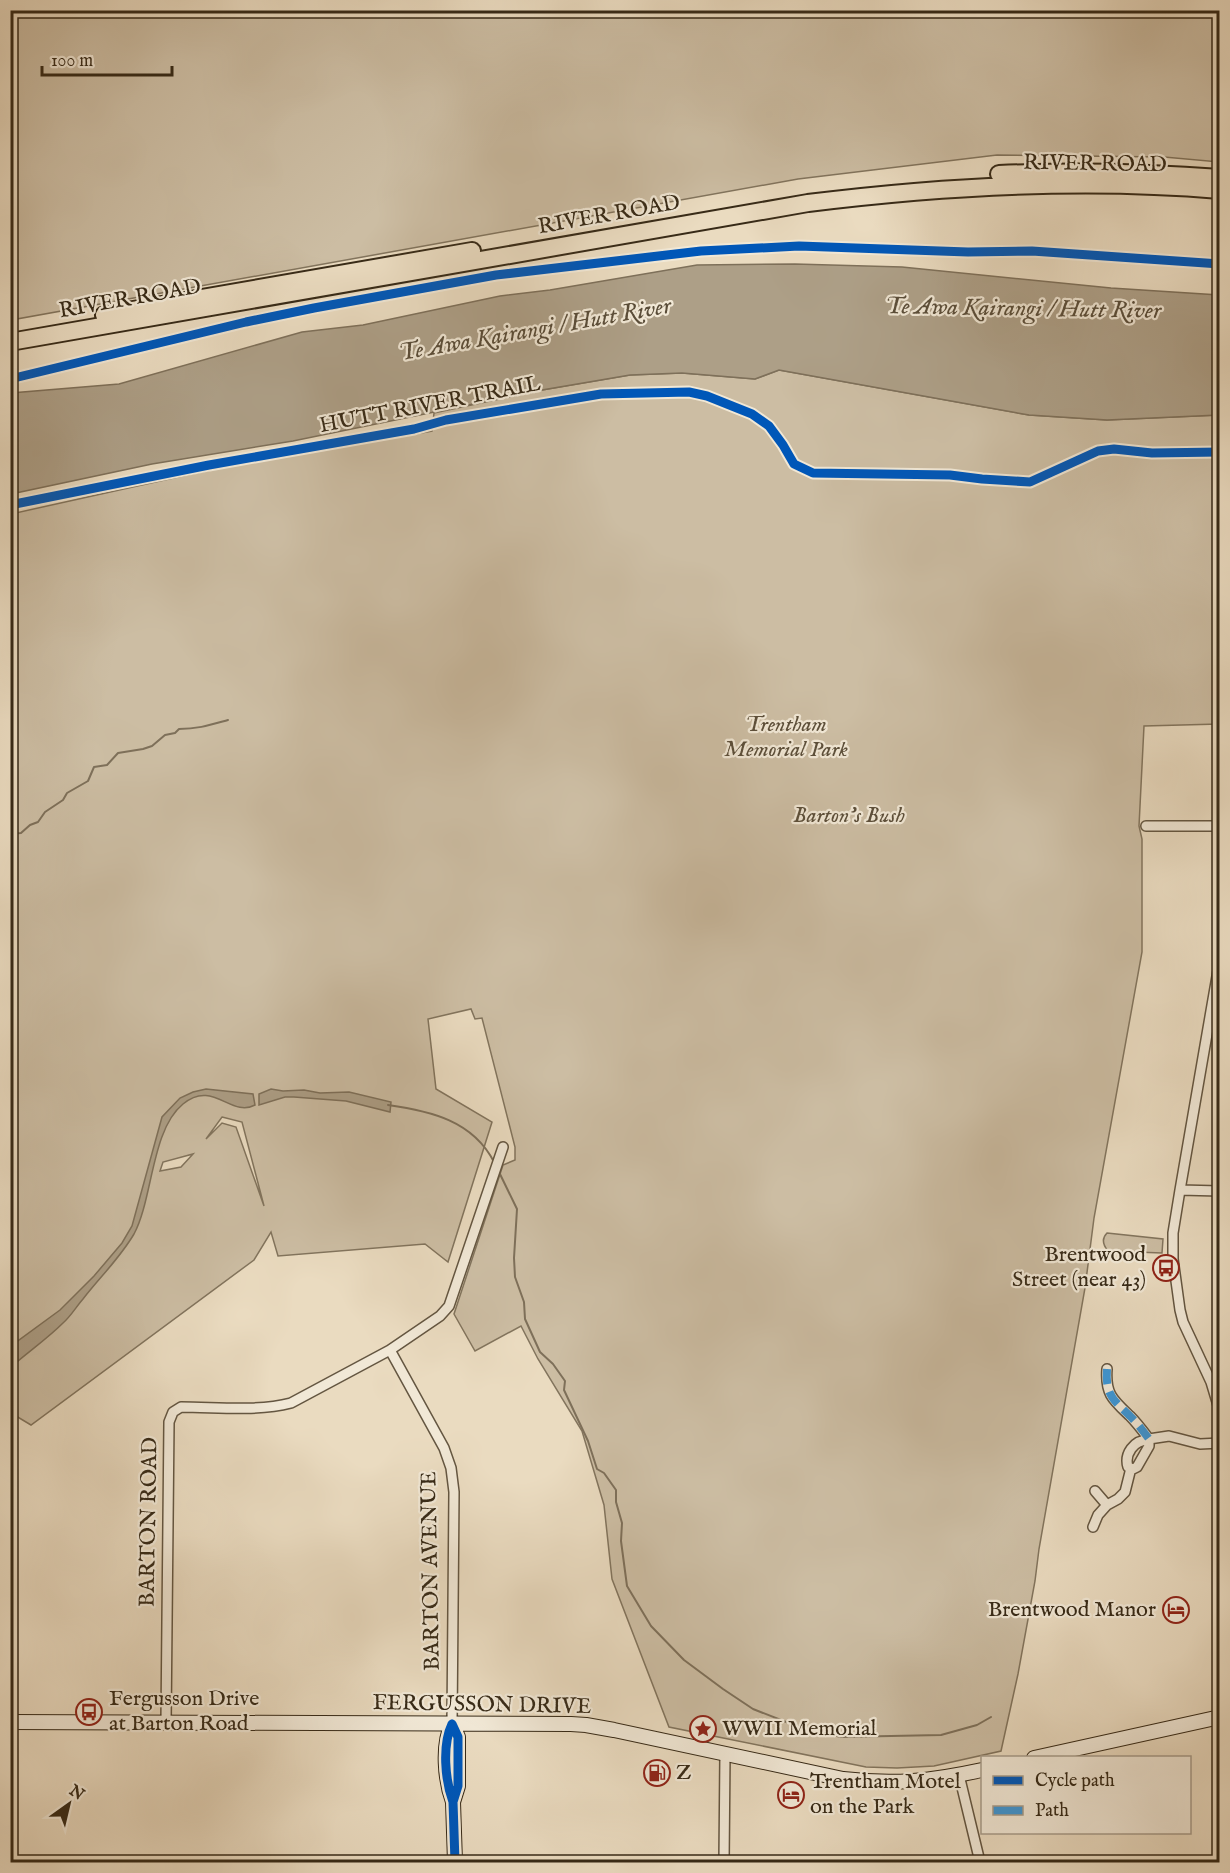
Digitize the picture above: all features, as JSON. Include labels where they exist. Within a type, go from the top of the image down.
[{"type":"highway","name":"RIVER ROAD","points":[[10,331],[686,213],[858,186],[966,176],[1032,173],[1157,173],[1220,178]]},
{"type":"highway","name":"RIVER ROAD","points":[[10,342],[819,202],[926,190],[1013,185],[1137,184],[1220,190]]},
{"type":"main road","points":[[1043,1756],[1220,1717]]},
{"type":"main road","name":"FERGUSSON DRIVE","points":[[10,1722],[586,1725],[843,1779],[907,1782],[981,1770]]},
{"type":"main road","points":[[452,1724],[458,1737],[458,1786],[453,1802],[454,1863]]},
{"type":"street","points":[[1146,826],[1220,826],[1220,932]]},
{"type":"street","points":[[1220,959],[1217,999],[1173,1233],[1177,1299],[1183,1322],[1211,1382],[1220,1412]]},
{"type":"street","points":[[390,1350],[440,1316],[449,1306],[503,1147]]},
{"type":"street","points":[[1180,1190],[1220,1191]]},
{"type":"street","name":"BARTON ROAD","points":[[166,1722],[169,1422],[173,1412],[181,1407],[275,1407],[291,1402],[390,1350]]},
{"type":"street","name":"BARTON AVENUE","points":[[390,1350],[444,1448],[451,1468],[454,1492],[452,1724]]},
{"type":"street","points":[[1093,1527],[1098,1515],[1107,1504],[1118,1499],[1125,1492],[1131,1468],[1137,1467],[1149,1446],[1148,1440],[1111,1397],[1106,1381],[1107,1369]]},
{"type":"street","points":[[1148,1440],[1169,1436],[1200,1444],[1220,1443]]},
{"type":"street","points":[[1095,1491],[1107,1504]]},
{"type":"street","points":[[724,1863],[725,1754]]},
{"type":"street","points":[[959,1775],[980,1863]]},
{"type":"green space","points":[[11,10],[1219,11],[1219,162],[1164,157],[997,155],[798,179],[11,320]]},
{"type":"green space","name":"Trentham Memorial Park","points":[[779,370],[1029,415],[1107,420],[1219,415],[1219,724],[1144,726],[1139,826],[1142,839],[1142,952],[1094,1218],[1085,1288],[1018,1674],[1001,1751],[934,1766],[866,1767],[669,1727],[612,1579],[604,1505],[582,1431],[538,1359],[521,1326],[475,1351],[454,1314],[503,1165],[515,1160],[515,1147],[482,1018],[475,1019],[471,1009],[428,1019],[436,1089],[492,1122],[448,1262],[425,1244],[278,1256],[271,1232],[254,1260],[31,1425],[11,1413],[11,514],[214,469],[432,431],[434,413],[542,390],[630,375],[682,373],[755,379]],"holes":[[[222,1117],[242,1122],[264,1206],[236,1127],[222,1123],[206,1139]],[[193,1154],[181,1167],[160,1171],[163,1162]]]},
{"type":"green space","points":[[1107,1233],[1163,1239],[1162,1253],[1108,1251],[1103,1242]]},
{"type":"water","name":"Te Awa Kairangi / Hutt River","points":[[795,264],[902,267],[1111,288],[1219,295],[1219,415],[1107,420],[1029,415],[779,370],[755,379],[682,373],[630,375],[542,390],[293,441],[152,464],[11,494],[11,393],[119,384],[302,332],[363,325],[500,296],[550,290],[697,265]]},
{"type":"water","points":[[206,1089],[253,1094],[255,1105],[246,1108],[238,1107],[204,1095],[194,1097],[183,1104],[172,1116],[158,1147],[145,1203],[134,1234],[66,1320],[11,1367],[11,1346],[60,1310],[94,1276],[122,1243],[132,1226],[162,1117],[180,1098]]},
{"type":"water","points":[[271,1089],[320,1093],[349,1092],[391,1102],[390,1112],[346,1101],[294,1097],[285,1097],[259,1105],[259,1094]]},
{"type":"waterway","points":[[10,834],[21,833],[30,825],[38,822],[45,812],[63,800],[67,793],[88,781],[94,767],[107,765],[118,753],[152,746],[165,735],[175,733],[179,729],[228,720]]},
{"type":"waterway","points":[[388,1105],[420,1111],[449,1120],[475,1137],[494,1162]]},
{"type":"waterway","points":[[498,1170],[517,1209],[515,1277],[524,1302],[525,1319],[540,1352],[553,1364],[565,1381],[564,1390],[588,1441],[597,1469],[604,1473],[616,1490],[616,1502],[622,1523],[621,1541],[627,1586],[651,1626],[684,1660],[723,1689],[753,1709],[799,1727],[841,1737],[941,1735],[977,1725],[991,1717]]},
{"type":"marked path","points":[[1107,1369],[1107,1385],[1111,1396],[1149,1439]]},
{"type":"cycle path","points":[[10,379],[246,322],[314,308],[496,275],[701,251],[799,246],[968,252],[1032,251],[1220,264]]},
{"type":"cycle path","name":"HUTT RIVER TRAIL","points":[[10,505],[209,465],[414,429],[446,420],[601,394],[689,392],[707,396],[752,414],[769,426],[794,464],[813,473],[950,475],[1030,482],[1098,451],[1114,449],[1152,453],[1220,452]]},
{"type":"cycle path","points":[[452,1724],[458,1737],[458,1786],[453,1802],[455,1862]]},
{"type":"cycle path","points":[[452,1724],[447,1742],[446,1763],[453,1802]]},
{"type":"place","name":"Brentwood Street (near 43)","points":[[1166,1268]]},
{"type":"place","name":"Brentwood Manor","points":[[1176,1610]]},
{"type":"place","name":"Fergusson Drive at Barton Road","points":[[89,1712]]},
{"type":"place","name":"WWII Memorial","points":[[703,1729]]},
{"type":"place","name":"Z","points":[[657,1773]]},
{"type":"place","name":"Trentham Motel on the Park","points":[[791,1795]]},
{"type":"park label","name":"Barton's Bush","points":[[849,816]]}]
